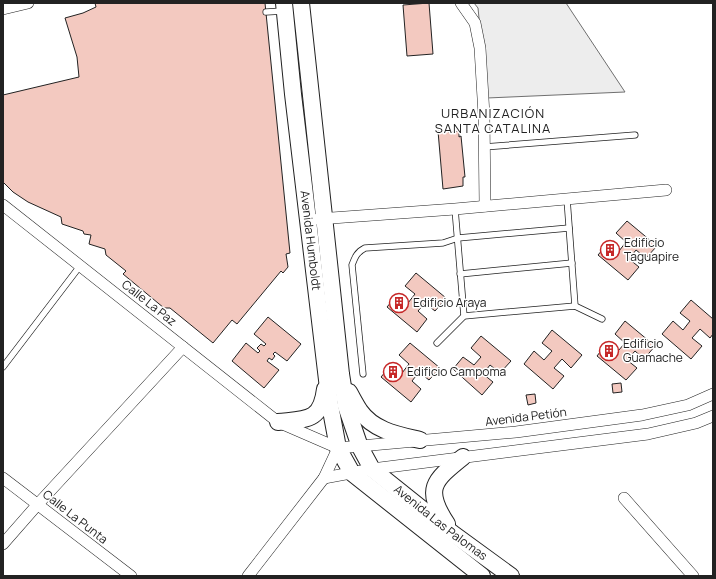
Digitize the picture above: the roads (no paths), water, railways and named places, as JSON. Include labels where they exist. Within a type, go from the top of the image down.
[{"type":"main road","name":"Avenida Humboldt","points":[[301,3],[324,218],[334,380],[330,405],[338,448],[352,473]]},
{"type":"main road","name":"Avenida Humboldt","points":[[284,7],[308,219],[334,380],[346,406],[360,446],[372,469]]},
{"type":"main road","points":[[278,422],[305,420],[316,414],[334,380],[361,413],[373,424],[386,432],[420,440]]},
{"type":"main road","points":[[452,533],[439,512],[434,500],[434,488],[439,478],[463,457]]},
{"type":"main road","name":"Avenida Las Palomas","points":[[372,469],[452,533],[511,576]]},
{"type":"main road","name":"Avenida Las Palomas","points":[[352,473],[482,576]]},
{"type":"street","points":[[3,9],[28,3]]},
{"type":"street","points":[[461,3],[475,23],[480,48],[485,206]]},
{"type":"street","points":[[308,219],[455,209],[666,190]]},
{"type":"street","name":"Calle La Paz","points":[[3,205],[278,422],[338,448]]},
{"type":"street","points":[[3,544],[38,504],[184,347]]},
{"type":"street","name":"Avenida Petión","points":[[338,448],[516,432],[642,415],[688,404],[713,394]]},
{"type":"street","points":[[324,478],[372,469],[648,434],[696,423],[713,416]]},
{"type":"street","points":[[248,576],[324,478],[338,448]]},
{"type":"street","name":"Calle La Punta","points":[[3,478],[131,576]]},
{"type":"street","points":[[624,498],[693,576]]},
{"type":"lane","points":[[266,12],[284,7]]},
{"type":"lane","points":[[484,146],[635,135]]},
{"type":"lane","points":[[567,199],[575,306]]},
{"type":"lane","points":[[455,209],[464,316]]},
{"type":"lane","points":[[363,374],[352,265],[354,258],[359,251],[365,248],[443,243],[458,238],[569,228]]},
{"type":"lane","points":[[460,274],[572,263]]},
{"type":"lane","points":[[3,367],[80,266]]},
{"type":"lane","points":[[437,343],[464,316],[575,306],[602,318]]},
{"type":"place","name":"Edificio Taguapire","points":[[610,250]]},
{"type":"place","name":"Edificio Araya","points":[[399,303]]},
{"type":"place","name":"Edificio Guamache","points":[[609,351]]},
{"type":"place","name":"Edificio Campoma","points":[[393,372]]},
{"type":"district","name":"URBANIZACIÓN SANTA CATALINA","points":[[493,120]]}]
